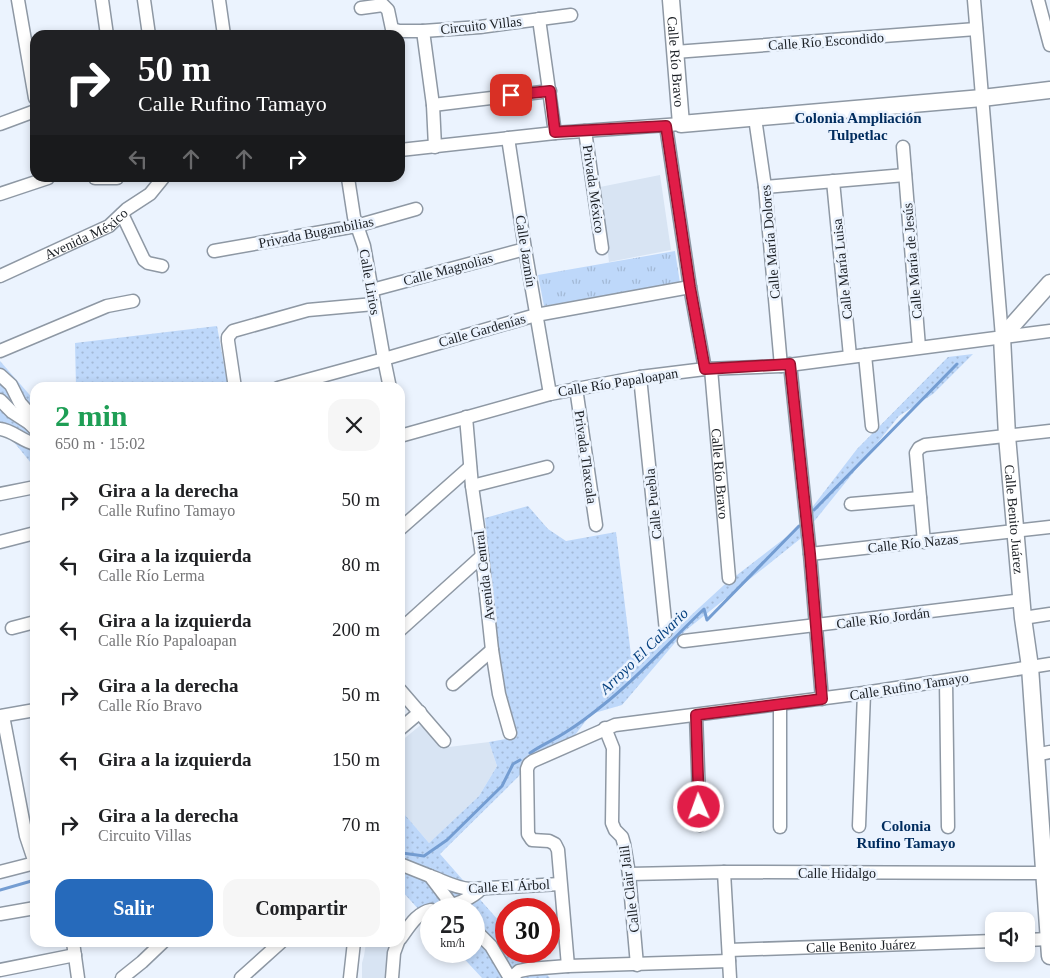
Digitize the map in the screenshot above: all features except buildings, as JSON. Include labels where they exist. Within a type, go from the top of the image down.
[{"type":"street","points":[[18,0],[30,69]]},
{"type":"street","points":[[102,0],[106,30]]},
{"type":"street","points":[[144,0],[149,30]]},
{"type":"street","points":[[219,0],[223,30]]},
{"type":"street","name":"Calle Río Bravo","points":[[671,0],[675,52],[674,125],[690,287],[708,369],[729,578]]},
{"type":"street","name":"Calle Benito Juárez","points":[[974,0],[1002,337],[1007,436],[1015,532],[1023,618],[1043,754],[1046,841],[1044,873],[1050,947],[1035,943]]},
{"type":"street","points":[[1038,0],[1050,45]]},
{"type":"street","name":"Circuito Villas","points":[[361,8],[383,5],[388,10],[391,27],[394,30]]},
{"type":"street","name":"Circuito Villas","points":[[405,30],[480,28],[571,15]]},
{"type":"street","name":"Circuito Villas","points":[[539,19],[554,128]]},
{"type":"street","name":"Calle Río Escondido","points":[[675,52],[976,29]]},
{"type":"street","name":"Circuito Villas","points":[[423,31],[433,105],[436,147]]},
{"type":"street","points":[[405,150],[508,138],[554,128],[585,131],[674,125],[982,98],[1050,90]]},
{"type":"street","points":[[433,105],[550,91]]},
{"type":"street","points":[[0,124],[30,113]]},
{"type":"street","name":"Calle María Dolores","points":[[755,118],[810,554],[822,699]]},
{"type":"street","name":"Privada México","points":[[585,131],[602,248]]},
{"type":"street","name":"Calle Jazmín","points":[[508,138],[550,394]]},
{"type":"street","name":"Calle María de Jesús","points":[[903,147],[919,348]]},
{"type":"street","points":[[765,187],[905,175]]},
{"type":"street","points":[[0,194],[36,182]]},
{"type":"street","name":"Avenida México","points":[[0,276],[109,226],[150,194],[160,182]]},
{"type":"street","name":"Calle Lirios","points":[[349,182],[356,226],[364,246],[389,382]]},
{"type":"street","name":"Calle María Luisa","points":[[832,182],[850,356]]},
{"type":"street","name":"Privada Bugambilias","points":[[214,251],[356,226],[416,209]]},
{"type":"street","points":[[122,214],[144,260],[148,263],[162,266]]},
{"type":"street","name":"Calle Magnolias","points":[[372,290],[525,249]]},
{"type":"street","points":[[1002,337],[1050,283]]},
{"type":"street","name":"Calle Gardenías","points":[[300,382],[536,315],[690,287]]},
{"type":"street","points":[[0,351],[107,306],[133,301]]},
{"type":"street","points":[[234,382],[228,337],[238,329],[308,310],[374,304]]},
{"type":"street","name":"Calle Río Papaloapan","points":[[405,435],[550,394],[640,377],[708,369],[785,365],[1050,331]]},
{"type":"street","points":[[865,354],[872,426]]},
{"type":"street","points":[[0,375],[11,385],[30,417]]},
{"type":"street","name":"Calle Puebla","points":[[640,377],[666,630]]},
{"type":"street","name":"Privada Tlaxcala","points":[[576,388],[596,525]]},
{"type":"street","points":[[0,400],[12,412],[30,425]]},
{"type":"street","name":"Avenida Central","points":[[466,417],[472,486],[492,650],[499,694],[510,733]]},
{"type":"street","points":[[0,429],[30,443]]},
{"type":"street","points":[[924,542],[916,453],[919,448],[925,445],[1050,431]]},
{"type":"street","points":[[405,525],[470,467]]},
{"type":"street","points":[[472,486],[547,467]]},
{"type":"street","points":[[0,494],[30,487]]},
{"type":"street","points":[[851,504],[920,498]]},
{"type":"street","name":"Calle Río Nazas","points":[[810,554],[1050,527]]},
{"type":"street","points":[[0,542],[30,534]]},
{"type":"street","points":[[405,625],[482,556]]},
{"type":"street","name":"Calle Río Jordán","points":[[684,641],[1022,600]]},
{"type":"street","points":[[1023,618],[1050,614]]},
{"type":"street","points":[[12,628],[30,623]]},
{"type":"street","points":[[453,684],[492,650]]},
{"type":"street","name":"Calle Rufino Tamayo","points":[[560,884],[558,850],[555,844],[549,841],[535,841],[529,837],[527,769],[529,764],[536,759],[605,728],[615,725],[864,693],[1050,664]]},
{"type":"street","points":[[946,681],[948,827]]},
{"type":"street","points":[[859,826],[864,693]]},
{"type":"street","points":[[405,696],[444,741]]},
{"type":"street","points":[[780,704],[780,827]]},
{"type":"street","points":[[30,711],[1,716],[30,848]]},
{"type":"street","points":[[405,725],[420,712]]},
{"type":"street","points":[[696,715],[700,825]]},
{"type":"street","name":"Calle Clair Jalil","points":[[605,728],[613,748],[612,822],[615,830],[624,840],[637,965]]},
{"type":"street","points":[[0,872],[30,864]]},
{"type":"street","name":"Calle El Árbol","points":[[405,866],[461,889],[560,884]]},
{"type":"street","points":[[724,872],[730,978]]},
{"type":"street","name":"Calle Hidalgo","points":[[629,874],[724,872],[1044,873]]},
{"type":"street","points":[[430,876],[443,898]]},
{"type":"street","points":[[560,884],[568,966]]},
{"type":"street","points":[[470,898],[481,889]]},
{"type":"street","points":[[0,914],[30,909]]},
{"type":"street","points":[[405,932],[420,914]]},
{"type":"street","points":[[485,940],[491,946],[511,978]]},
{"type":"street","name":"Calle Benito Juárez","points":[[511,978],[519,971],[526,969],[637,965],[729,956],[985,942]]},
{"type":"street","points":[[122,978],[158,947]]},
{"type":"street","points":[[241,978],[275,947]]},
{"type":"street","points":[[350,978],[353,947]]},
{"type":"street","points":[[392,978],[396,947]]},
{"type":"street","points":[[0,970],[74,949],[78,978]]},
{"type":"shaded area","points":[[660,175],[671,250],[609,262],[600,187]]},
{"type":"shaded area","points":[[422,724],[441,748],[489,742],[497,766],[479,796],[429,843],[405,815],[405,738]]},
{"type":"shaded area","points":[[365,947],[393,947],[389,978],[362,978]]},
{"type":"green space","points":[[675,251],[680,283],[544,306],[538,275]]},
{"type":"green space","points":[[217,326],[227,382],[76,382],[75,343]]},
{"type":"green space","points":[[973,354],[933,394],[899,416],[800,539],[685,631],[622,705],[591,714],[572,739],[535,756],[518,777],[440,854],[479,898],[420,898],[420,911],[405,894],[405,815],[429,843],[479,796],[497,766],[489,742],[517,737],[500,668],[485,518],[528,506],[548,529],[566,541],[616,532],[631,655],[651,652],[724,585],[794,531],[857,449],[948,357]]},
{"type":"green space","points":[[0,361],[30,395],[30,462],[0,425]]},
{"type":"green space","points":[[485,905],[495,916],[495,963],[537,963],[550,978],[482,978],[468,963],[485,963]]},
{"type":"waterway","name":"Arroyo El Calvario","points":[[814,510],[957,364]]},
{"type":"waterway","name":"Arroyo El Calvario","points":[[530,753],[576,726],[617,694],[704,609],[707,620],[799,526]]},
{"type":"waterway","name":"Arroyo El Calvario","points":[[405,853],[424,856],[447,840],[502,786],[513,764],[520,760]]},
{"type":"waterway","name":"Arroyo El Calvario","points":[[0,890],[30,881]]},
{"type":"district","name":"Colonia Ampliación Tulpetlac","points":[[858,126]]},
{"type":"district","name":"Colonia Rufino Tamayo","points":[[906,834]]},
{"type":"route","points":[[511,95],[550,91],[555,132],[666,126],[690,287],[705,369],[790,364],[810,554],[822,699],[696,715],[699,807]]}]
